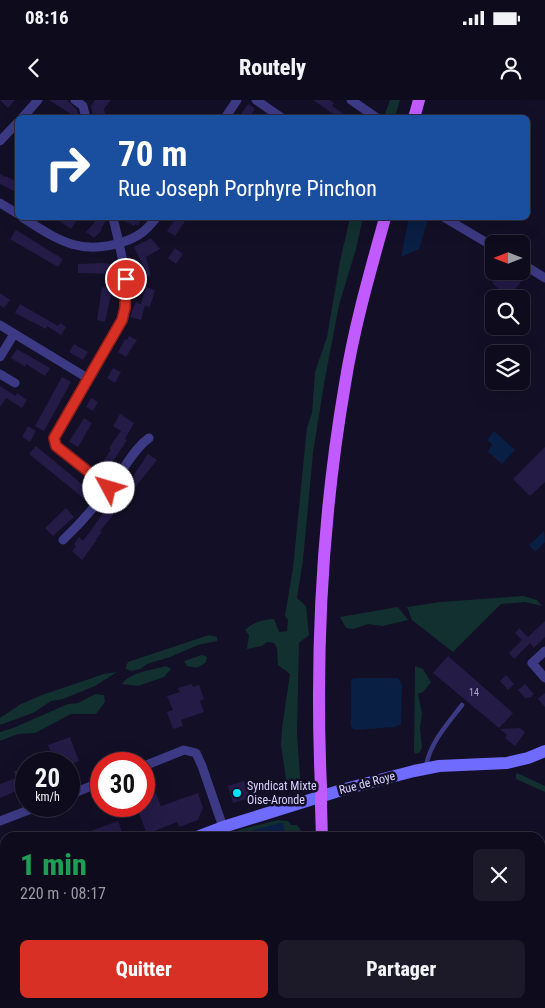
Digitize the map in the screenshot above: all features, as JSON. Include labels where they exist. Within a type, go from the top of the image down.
[{"type":"main road","points":[[415,115],[419,100]]},
{"type":"main road","points":[[322,832],[318,708],[319,616],[326,528],[345,383],[362,305],[384,220]]},
{"type":"main road","name":"Rue de Roye","points":[[209,832],[345,789],[426,768],[450,765],[508,763],[545,751]]},
{"type":"street","points":[[25,115],[38,100]]},
{"type":"street","points":[[75,100],[86,103]]},
{"type":"street","points":[[227,115],[237,100]]},
{"type":"street","points":[[256,100],[278,115]]},
{"type":"street","points":[[351,100],[373,115]]},
{"type":"street","points":[[0,141],[15,125]]},
{"type":"street","points":[[0,203],[15,212]]},
{"type":"street","points":[[26,220],[56,238],[74,246],[100,248],[135,238],[154,220]]},
{"type":"street","points":[[109,488],[56,446],[54,438],[122,320],[125,308],[126,279],[113,220]]},
{"type":"street","points":[[448,220],[485,242]]},
{"type":"street","points":[[530,269],[545,278]]},
{"type":"street","points":[[0,325],[89,379]]},
{"type":"street","points":[[0,357],[14,334]]},
{"type":"street","points":[[0,374],[15,383]]},
{"type":"street","points":[[63,540],[85,519],[140,445],[149,438]]},
{"type":"street","points":[[545,651],[532,663],[545,678]]},
{"type":"street","points":[[155,762],[184,750],[196,753],[222,827]]},
{"type":"street","points":[[0,822],[15,816]]},
{"type":"lane","points":[[426,768],[428,757],[445,727],[462,705]]},
{"type":"green space","points":[[390,100],[400,100],[396,115],[385,115]]},
{"type":"green space","points":[[350,220],[363,220],[339,305],[324,384],[313,453],[303,560],[297,598],[306,606],[309,635],[299,643],[297,734],[301,791],[287,786],[281,745],[290,674],[278,665],[277,648],[274,643],[267,642],[262,646],[247,649],[249,635],[245,630],[258,622],[274,619],[279,632],[287,631],[288,620],[285,616],[293,568],[307,427],[312,413],[315,372],[327,337],[340,261]]},
{"type":"green space","points":[[523,596],[537,600],[542,606],[525,602],[501,604],[453,652],[412,620],[407,607],[440,602]]},
{"type":"green space","points":[[398,607],[408,620],[383,626],[368,624],[353,629],[346,628],[340,617]]},
{"type":"green space","points":[[209,635],[217,637],[217,641],[198,645],[147,664],[140,669],[132,671],[125,669],[128,662]]},
{"type":"green space","points":[[202,655],[207,657],[206,662],[199,667],[187,666],[184,661]]},
{"type":"green space","points":[[166,666],[171,669],[164,677],[138,686],[122,684],[136,674]]},
{"type":"green space","points":[[415,666],[423,669],[431,682],[423,692],[418,694],[422,714],[420,728],[422,747],[420,752],[416,754],[414,752]]},
{"type":"green space","points":[[117,672],[95,686],[63,699],[51,701],[33,713],[0,725],[0,718],[21,704],[104,674]]},
{"type":"green space","points":[[95,694],[104,695],[105,702],[96,714],[71,714],[35,733],[18,734],[0,741],[0,732],[68,704],[78,703]]},
{"type":"green space","points":[[517,773],[545,786],[545,792],[516,779]]},
{"type":"green space","points":[[278,820],[288,821],[291,825],[297,825],[302,832],[238,832],[238,830]]},
{"type":"water","points":[[409,220],[428,220],[419,249],[401,257]]},
{"type":"water","points":[[494,431],[515,450],[502,464],[488,452],[492,444],[487,440]]},
{"type":"water","points":[[544,531],[545,542],[535,552],[529,545]]},
{"type":"water","points":[[398,678],[402,685],[401,724],[395,727],[353,729],[351,726],[351,682],[352,679]]},
{"type":"water","points":[[283,823],[285,832],[247,832]]},
{"type":"building","points":[[0,100],[15,100],[8,108]]},
{"type":"building","points":[[49,100],[67,100],[77,110],[78,115],[71,114]]},
{"type":"building","points":[[95,100],[111,100],[104,109],[105,115],[93,115],[91,106]]},
{"type":"building","points":[[313,100],[330,100],[334,103],[332,106],[346,115],[333,114]]},
{"type":"building","points":[[248,104],[255,109],[251,115],[241,114]]},
{"type":"building","points":[[0,174],[15,181],[15,192],[0,184]]},
{"type":"building","points":[[58,220],[77,220],[71,229]]},
{"type":"building","points":[[92,220],[106,221],[101,231],[94,238],[86,232],[95,222]]},
{"type":"building","points":[[122,220],[140,220],[138,226],[135,224],[134,226]]},
{"type":"building","points":[[175,220],[186,220],[175,236],[167,231]]},
{"type":"building","points":[[16,230],[63,259],[58,267],[10,239]]},
{"type":"building","points":[[151,238],[160,249],[146,257],[151,276],[142,278],[139,266],[143,265],[134,247]]},
{"type":"building","points":[[175,248],[183,254],[176,264],[168,258]]},
{"type":"building","points":[[78,264],[113,264],[113,274],[78,273]]},
{"type":"building","points":[[494,280],[522,281],[514,290],[500,290],[492,283]]},
{"type":"building","points":[[102,287],[112,290],[105,322],[97,320]]},
{"type":"building","points":[[146,287],[155,290],[150,307],[145,306],[141,320],[130,317],[136,302],[141,304]]},
{"type":"building","points":[[0,293],[10,300],[4,308],[0,305]]},
{"type":"building","points":[[20,304],[58,326],[60,323],[66,327],[61,335],[47,326],[46,329],[15,313]]},
{"type":"building","points":[[129,336],[137,340],[126,357],[118,352],[125,339],[127,340]]},
{"type":"building","points":[[74,344],[88,352],[83,360],[69,352]]},
{"type":"building","points":[[17,349],[50,368],[45,376],[26,364],[25,367],[11,358]]},
{"type":"building","points":[[113,368],[121,372],[115,383],[107,378]]},
{"type":"building","points":[[62,377],[71,382],[44,431],[35,426]]},
{"type":"building","points":[[0,386],[16,396],[17,393],[27,400],[22,408],[6,398],[0,407]]},
{"type":"building","points":[[91,398],[98,402],[93,411],[86,407]]},
{"type":"building","points":[[120,414],[134,423],[125,439],[127,440],[106,472],[99,467],[121,431],[113,426]]},
{"type":"building","points":[[84,418],[92,423],[78,447],[69,442]]},
{"type":"building","points":[[28,426],[36,431],[30,442],[22,437]]},
{"type":"building","points":[[36,446],[94,494],[88,502],[29,454]]},
{"type":"building","points":[[545,447],[545,482],[530,496],[513,479]]},
{"type":"building","points":[[148,454],[157,460],[125,500],[117,494],[127,485]]},
{"type":"building","points":[[66,508],[74,517],[53,536],[45,528]]},
{"type":"building","points":[[107,508],[114,514],[100,531],[102,532],[82,560],[72,551],[76,546],[74,544],[79,537],[83,541]]},
{"type":"building","points":[[545,621],[545,637],[534,648],[530,643],[514,659],[509,653],[522,640],[515,633],[519,628],[528,637]]},
{"type":"building","points":[[448,656],[513,713],[499,728],[433,673]]},
{"type":"building","points":[[506,675],[514,684],[508,690],[500,681]]},
{"type":"building","points":[[192,684],[193,687],[199,685],[204,699],[200,701],[204,712],[181,720],[183,726],[173,729],[167,712],[173,710],[167,696],[180,692],[178,688]]},
{"type":"building","points":[[525,684],[534,694],[526,699],[518,690]]},
{"type":"building","points":[[545,693],[545,707],[538,699]]},
{"type":"building","points":[[520,728],[525,732],[515,746],[505,738],[507,735],[500,729]]},
{"type":"building","points":[[70,737],[76,752],[51,752],[48,745]]},
{"type":"building","points":[[15,778],[15,792],[0,798],[0,784]]},
{"type":"building","points":[[244,781],[250,798],[233,803],[228,786]]},
{"type":"building","points":[[155,793],[161,806],[198,793],[203,808],[198,820],[179,827],[177,822],[152,832],[146,832],[140,817],[155,817]]},
{"type":"building","points":[[118,821],[122,832],[88,832]]},
{"type":"place","name":"Syndicat Mixte Oise-Aronde","points":[[237,793]]},
{"type":"route","points":[[109,488],[56,446],[54,438],[122,320],[125,308],[126,279]]}]
